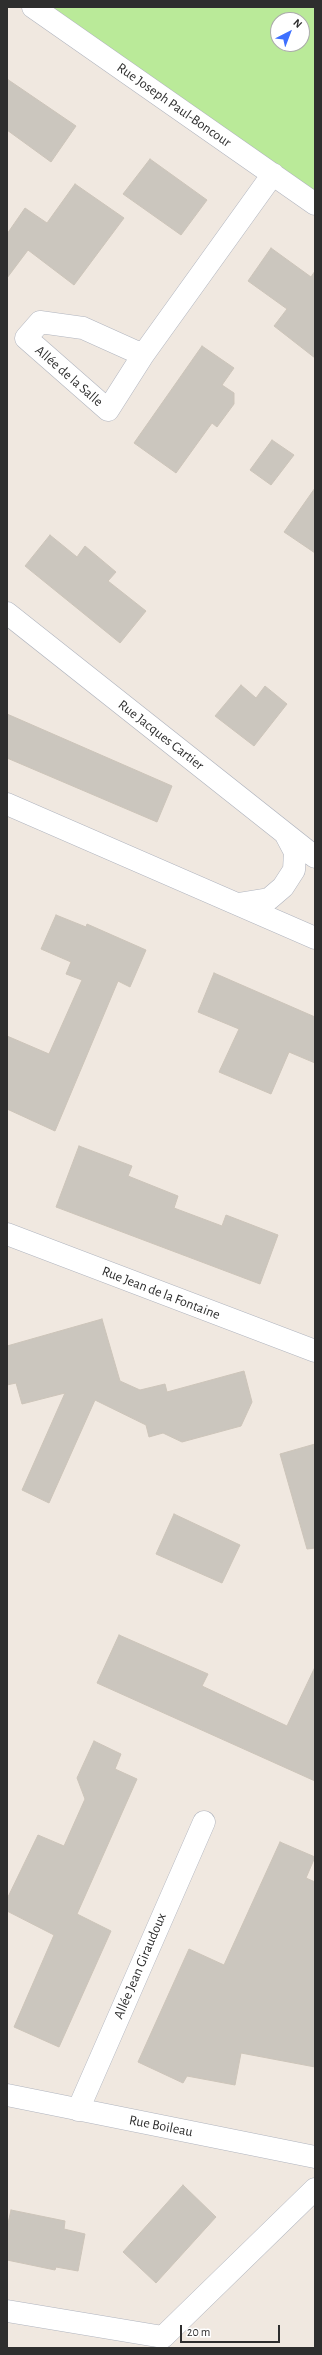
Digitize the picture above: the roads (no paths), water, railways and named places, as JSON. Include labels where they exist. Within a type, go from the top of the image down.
[{"type":"street","name":"Rue Joseph Paul-Boncour","points":[[33,7],[315,204]]},
{"type":"street","name":"Allée de la Salle","points":[[143,355],[83,328],[40,322],[26,338],[108,410],[143,355],[274,174]]},
{"type":"street","name":"Rue Jacques Cartier","points":[[7,613],[315,857]]},
{"type":"street","points":[[7,804],[315,938]]},
{"type":"street","points":[[238,904],[269,899],[283,887],[294,870],[296,852],[286,835]]},
{"type":"street","name":"Rue Jean de la Fontaine","points":[[7,1234],[315,1351]]},
{"type":"street","name":"Allée Jean Giraudoux","points":[[78,2110],[204,1822]]},
{"type":"street","name":"Rue Boileau","points":[[7,2095],[315,2157]]},
{"type":"street","points":[[7,2312],[163,2337],[315,2189]]}]
